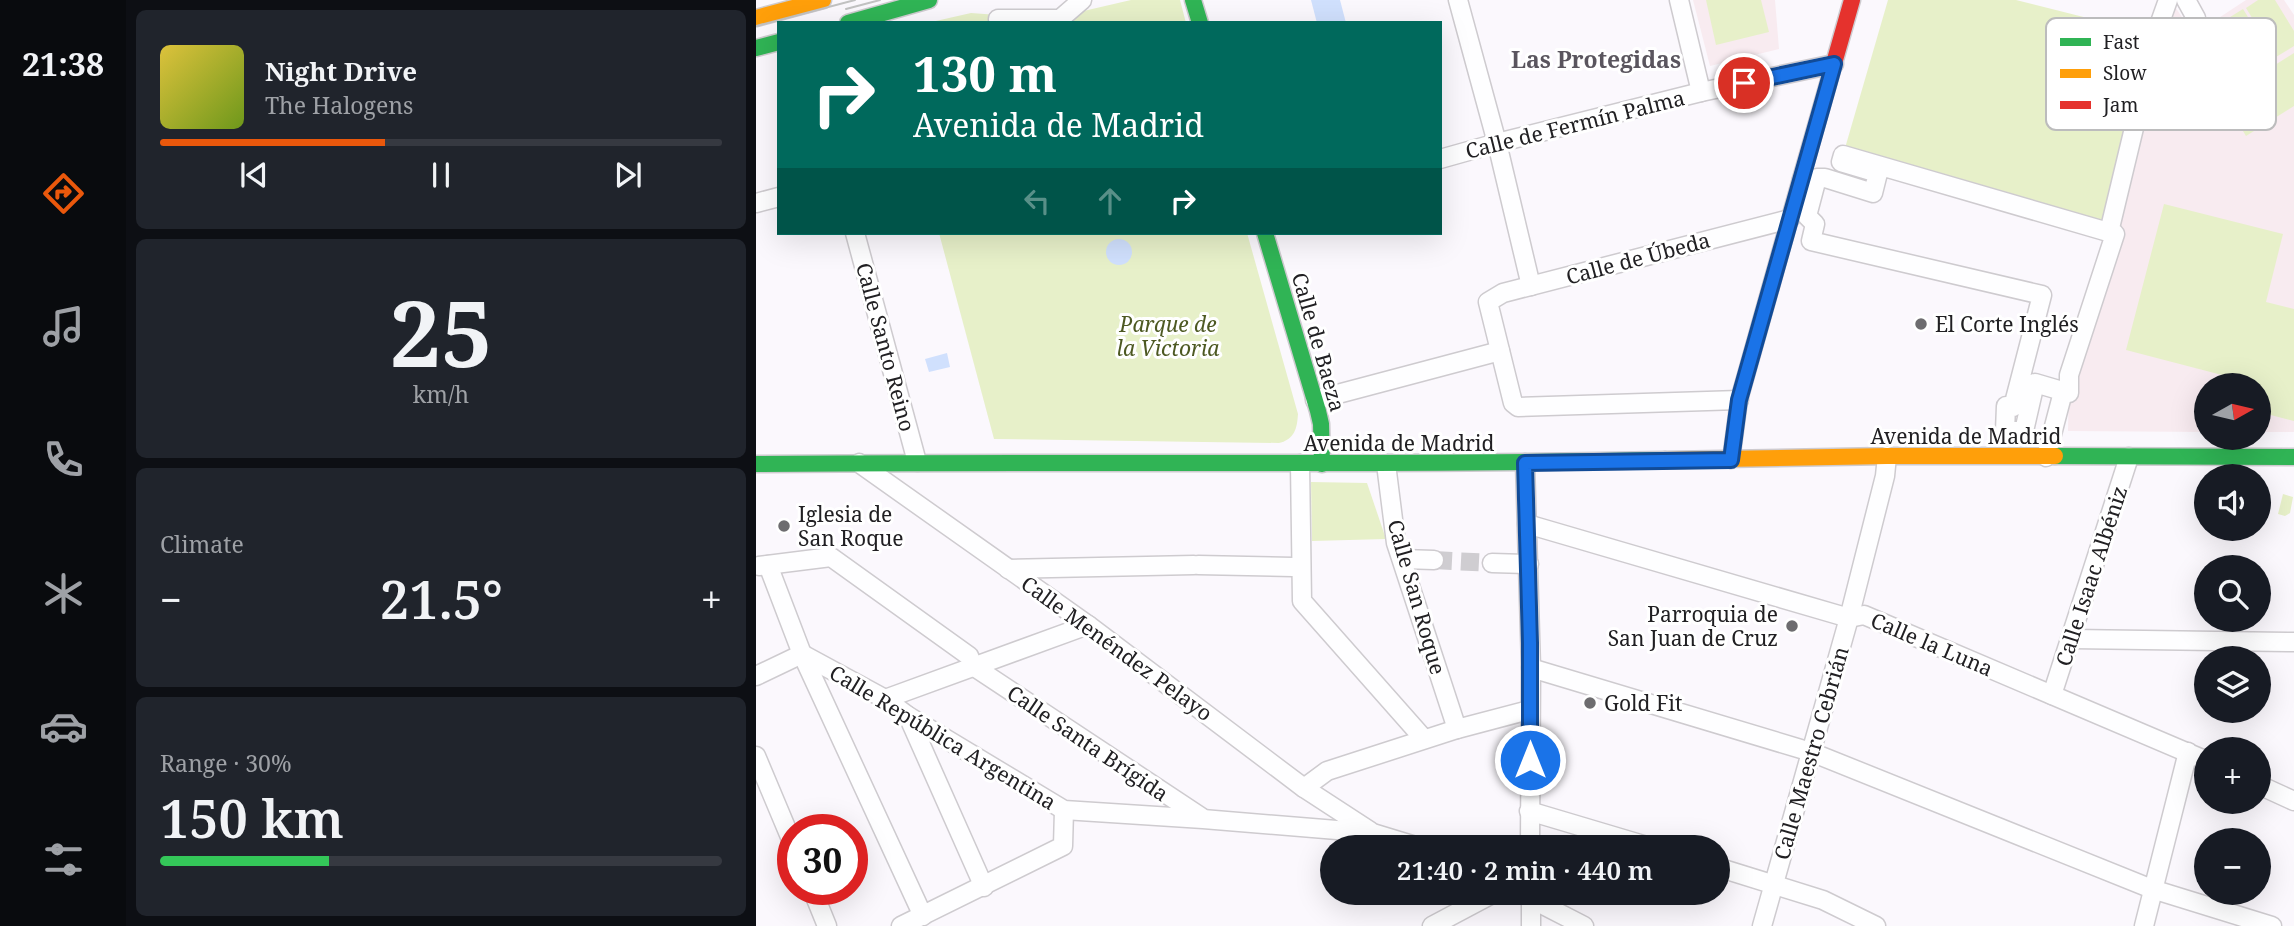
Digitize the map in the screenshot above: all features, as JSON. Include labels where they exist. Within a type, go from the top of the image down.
[{"type":"street","points":[[756,18],[823,0]]},
{"type":"street","points":[[855,21],[929,0]]},
{"type":"street","points":[[998,21],[1060,19],[1082,0]]},
{"type":"street","points":[[1193,0],[1199,21]]},
{"type":"street","points":[[1458,0],[1497,143],[1531,286]]},
{"type":"street","points":[[1679,0],[1701,92]]},
{"type":"street","points":[[1731,460],[1739,400],[1852,0]]},
{"type":"street","points":[[2162,18],[2168,0]]},
{"type":"street","points":[[2186,0],[2196,18]]},
{"type":"street","points":[[756,48],[777,43]]},
{"type":"street","name":"Calle de Fermín Palma","points":[[1442,158],[1701,92],[1834,64]]},
{"type":"street","points":[[2110,228],[2134,130]]},
{"type":"street","points":[[1843,155],[2115,234],[2069,375],[2069,393],[2063,391],[2035,383],[2024,431],[2005,431],[2006,406],[2013,407],[2042,295],[1811,241],[1815,224],[1807,216],[1817,178],[1873,192],[1878,173],[1841,162],[1843,155]]},
{"type":"street","points":[[756,204],[777,198]]},
{"type":"street","name":"Calle de Úbeda","points":[[1500,351],[1488,302],[1503,293],[1790,219]]},
{"type":"street","name":"Calle Santo Reino","points":[[856,235],[916,462]]},
{"type":"street","name":"Calle de Baeza","points":[[1266,235],[1321,424],[1322,464]]},
{"type":"street","points":[[1315,400],[1500,351],[1513,403],[1521,408],[1739,400]]},
{"type":"street","points":[[2046,457],[2063,391]]},
{"type":"street","name":"Avenida de Madrid","points":[[756,464],[1386,464],[1887,456],[2294,457]]},
{"type":"street","name":"Calle Maestro Cebrián","points":[[1762,926],[1849,618],[1885,476],[1887,456]]},
{"type":"street","name":"Calle Isaac Albéniz","points":[[2052,695],[2129,457]]},
{"type":"street","name":"Calle Menéndez Pelayo","points":[[859,463],[1088,625],[1304,788],[1373,833]]},
{"type":"street","points":[[1525,463],[1531,668],[1530,835]]},
{"type":"street","points":[[1300,464],[1302,601],[1424,739]]},
{"type":"street","name":"Calle San Roque","points":[[1386,464],[1394,529],[1402,559],[1457,729]]},
{"type":"street","name":"Calle la Luna","points":[[1527,524],[1849,618],[1864,615],[2194,755]]},
{"type":"street","name":"Calle Santa Brígida","points":[[760,563],[831,558],[969,656],[973,666],[1203,819]]},
{"type":"street","points":[[1402,559],[1434,560]]},
{"type":"street","points":[[1492,562],[1529,564]]},
{"type":"street","points":[[760,563],[923,916]]},
{"type":"street","points":[[1008,569],[1196,565],[1293,567]]},
{"type":"street","points":[[1049,597],[1056,615],[1051,637]]},
{"type":"street","points":[[885,699],[1088,625]]},
{"type":"street","points":[[2072,639],[2294,642]]},
{"type":"street","points":[[756,676],[802,654]]},
{"type":"street","name":"Calle República Argentina","points":[[802,654],[885,699],[908,716],[1064,810],[1380,835]]},
{"type":"street","points":[[1531,668],[1811,752],[2152,889],[2272,926]]},
{"type":"street","points":[[1304,788],[1327,771],[1457,729],[1530,710]]},
{"type":"street","points":[[908,716],[984,887]]},
{"type":"street","points":[[2144,926],[2188,752]]},
{"type":"street","points":[[756,756],[780,814]]},
{"type":"street","points":[[2271,790],[2294,801]]},
{"type":"street","points":[[901,926],[1063,846],[1064,810]]},
{"type":"street","points":[[1530,811],[1610,835]]},
{"type":"street","points":[[1730,871],[1823,900],[1876,926]]},
{"type":"street","points":[[818,905],[827,926]]},
{"type":"street","points":[[1432,926],[1472,905]]},
{"type":"street","points":[[1528,905],[1531,926]]},
{"type":"street","points":[[1545,905],[1584,926]]},
{"type":"shaded area","points":[[1693,0],[1775,0],[1779,49],[1710,66]]},
{"type":"shaded area","points":[[2246,0],[2284,0],[2294,15],[2294,432],[2272,432],[2272,373],[2194,373],[2194,432],[2068,431],[2069,375],[2137,158],[2143,130],[2276,130],[2276,18],[2219,18]]},
{"type":"shaded area","points":[[2172,2],[2182,18],[2168,18]]},
{"type":"green space","points":[[1131,0],[1180,0],[1185,21],[936,21],[971,13],[1049,19]]},
{"type":"green space","points":[[1706,0],[1761,0],[1769,32],[1716,45]]},
{"type":"green space","points":[[1888,0],[2016,0],[2087,18],[2046,18],[2046,130],[2127,130],[2102,230],[1843,155]]},
{"type":"green space","points":[[2258,0],[2275,0],[2294,31],[2294,46],[2276,57],[2276,18],[2252,18],[2246,8]]},
{"type":"green space","points":[[2243,9],[2249,18],[2229,18]]},
{"type":"green space","points":[[2294,53],[2294,106],[2276,117],[2276,64]]},
{"type":"green space","points":[[2242,130],[2256,130],[2246,136]]},
{"type":"green space","points":[[2164,204],[2283,234],[2266,302],[2294,309],[2294,421],[2272,415],[2272,373],[2214,373],[2126,350]]},
{"type":"green space","name":"Parque de la Victoria","points":[[940,235],[1248,235],[1298,414],[1297,424],[1289,439],[1279,443],[994,439]]},
{"type":"green space","points":[[1311,482],[1367,483],[1386,539],[1312,541]]},
{"type":"green space","points":[[2283,494],[2293,497],[2290,513],[2285,516],[2278,514]]},
{"type":"water","points":[[1311,0],[1340,0],[1345,21],[1316,21]]},
{"type":"water","points":[[1119,239],[1128,243],[1132,252],[1128,261],[1119,265],[1110,261],[1106,252],[1110,243]]},
{"type":"water","points":[[947,353],[950,367],[929,372],[925,359]]},
{"type":"tunnel","points":[[1434,560],[1492,563]]},
{"type":"tram line","points":[[756,26],[855,0]]},
{"type":"tram line","points":[[846,9],[880,0]]},
{"type":"traffic: fast","points":[[855,21],[929,0]]},
{"type":"traffic: fast","points":[[1193,0],[1199,21]]},
{"type":"traffic: fast","points":[[756,48],[777,43]]},
{"type":"traffic: fast","points":[[1266,235],[1318,411],[1322,464]]},
{"type":"traffic: fast","points":[[2055,456],[2294,457]]},
{"type":"traffic: fast","points":[[756,464],[1665,460]]},
{"type":"traffic: slow","points":[[756,18],[823,0]]},
{"type":"traffic: slow","points":[[1731,460],[1739,400],[1801,179]]},
{"type":"traffic: slow","points":[[1665,460],[2055,456]]},
{"type":"traffic: jam","points":[[1801,179],[1852,0]]},
{"type":"place","name":"El Corte Inglés","points":[[1921,324]]},
{"type":"place","name":"Iglesia de San Roque","points":[[784,526]]},
{"type":"place","name":"Parroquia de San Juan de Cruz","points":[[1792,626]]},
{"type":"place","name":"Gold Fit","points":[[1590,703]]},
{"type":"district","name":"Las Protegidas","points":[[1596,59]]},
{"type":"route","points":[[1530,760],[1531,668],[1525,463],[1731,460],[1739,400],[1834,64],[1744,83]]}]
